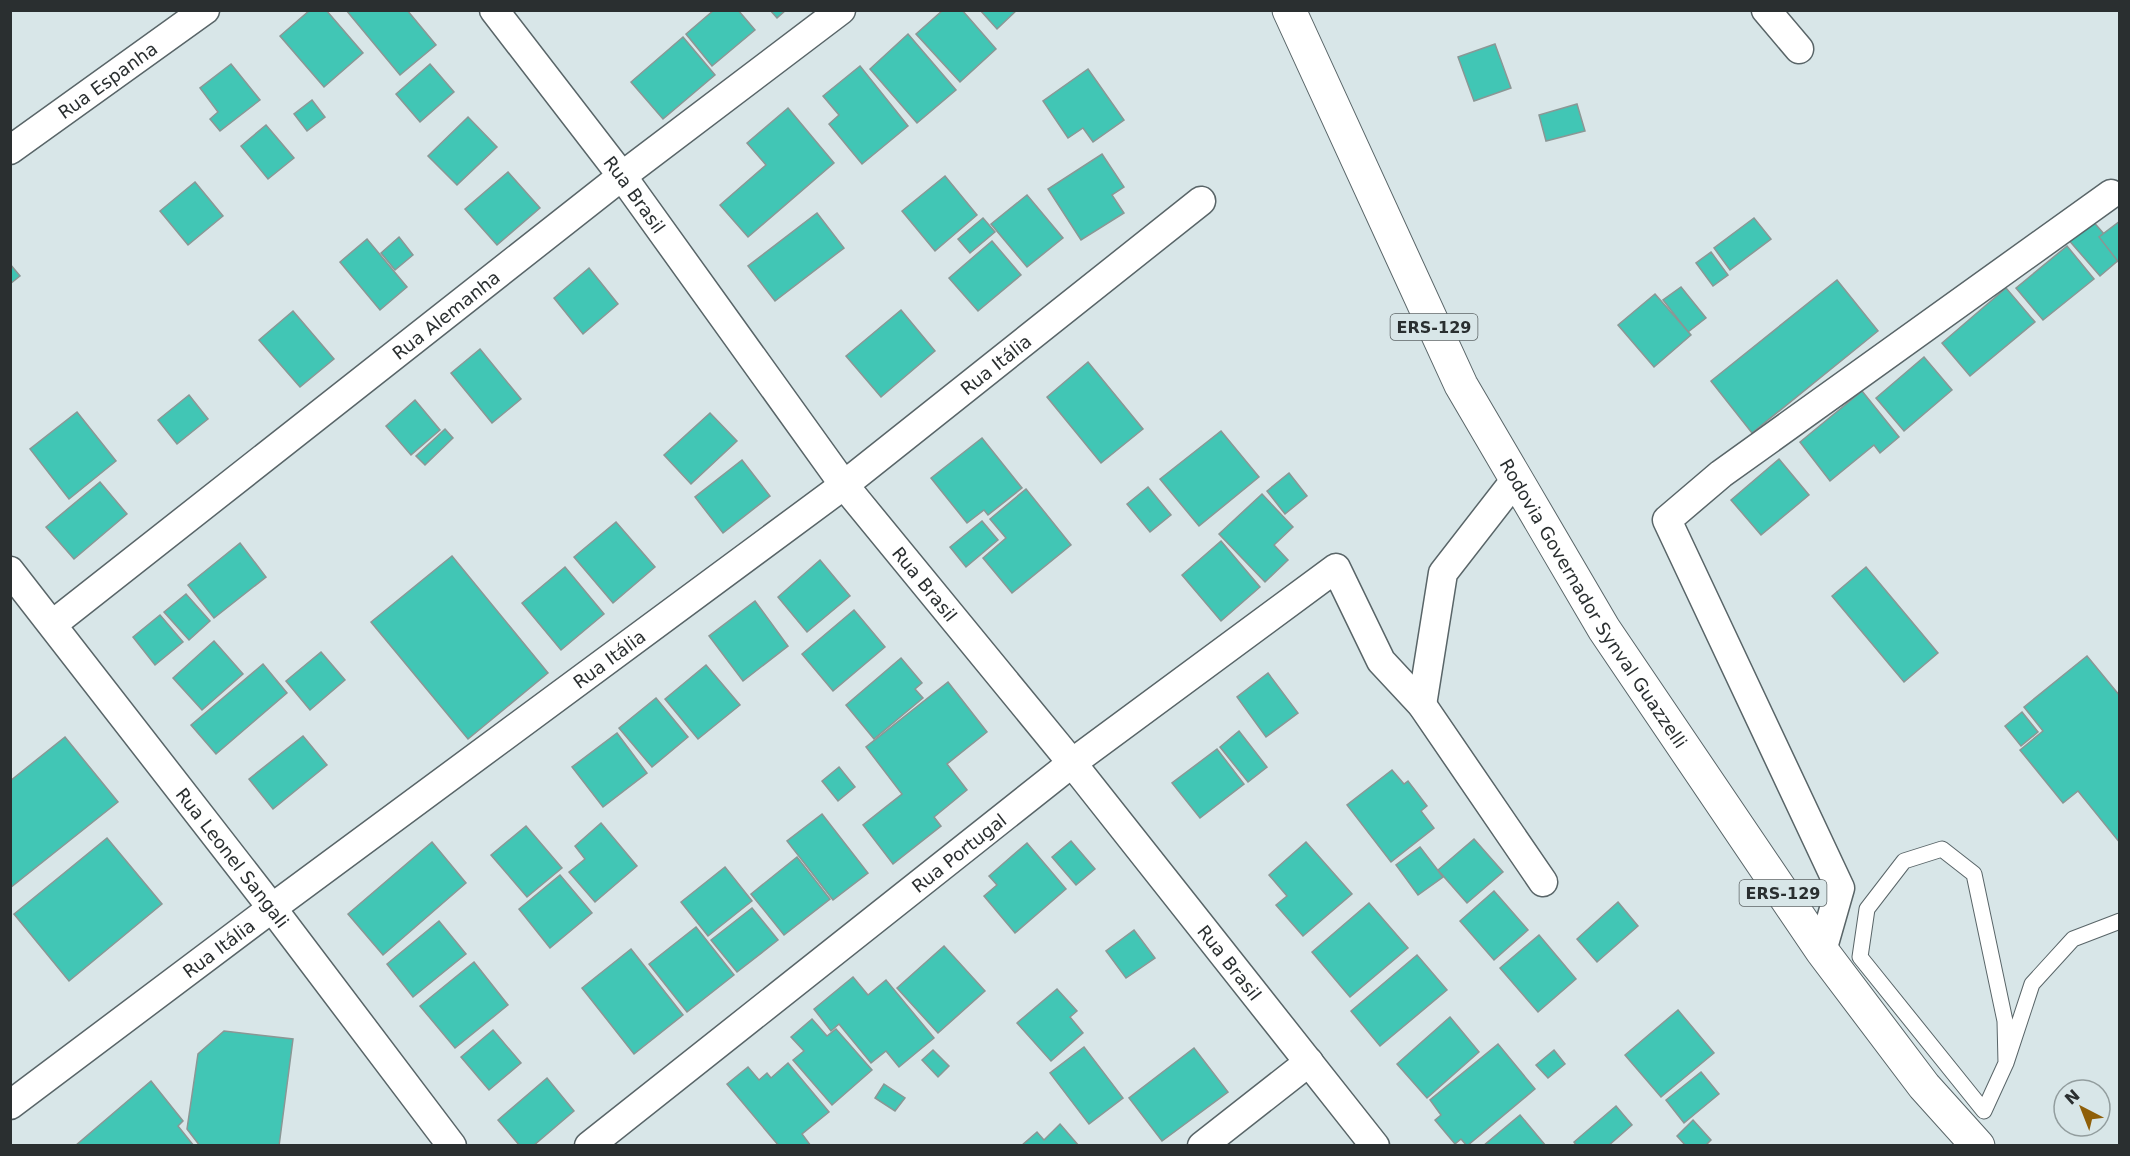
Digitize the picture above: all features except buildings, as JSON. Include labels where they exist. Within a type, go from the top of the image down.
[{"type":"main road","name":"Rodovia Governador Synval Guazzelli","points":[[1289,10],[1461,385],[1604,629],[1822,951],[1924,1086],[1978,1146]]},
{"type":"street","name":"Rua Espanha","points":[[10,150],[205,10]]},
{"type":"street","name":"Rua Brasil","points":[[494,10],[622,176],[844,485],[1072,763],[1375,1146]]},
{"type":"street","name":"Rua Alemanha","points":[[53,624],[622,176],[841,10]]},
{"type":"street","points":[[1766,10],[1799,49]]},
{"type":"street","points":[[1822,951],[1840,888],[1667,520],[1721,474],[2111,194]]},
{"type":"street","name":"Rua Itália","points":[[10,1105],[844,485],[1201,201]]},
{"type":"street","points":[[1516,479],[1443,573],[1422,705],[1543,882]]},
{"type":"street","name":"Rua Portugal","points":[[589,1146],[1072,763],[1336,567],[1381,661],[1422,705]]},
{"type":"street","name":"Rua Leonel Sangali","points":[[10,570],[272,908],[452,1146]]},
{"type":"street","points":[[1202,1146],[1309,1062]]},
{"type":"lane","points":[[2006,1063],[2005,1021],[1974,874],[1942,849],[1904,861],[1867,909],[1860,957],[1984,1111],[2006,1063],[2032,984],[2073,939],[2120,921]]}]
